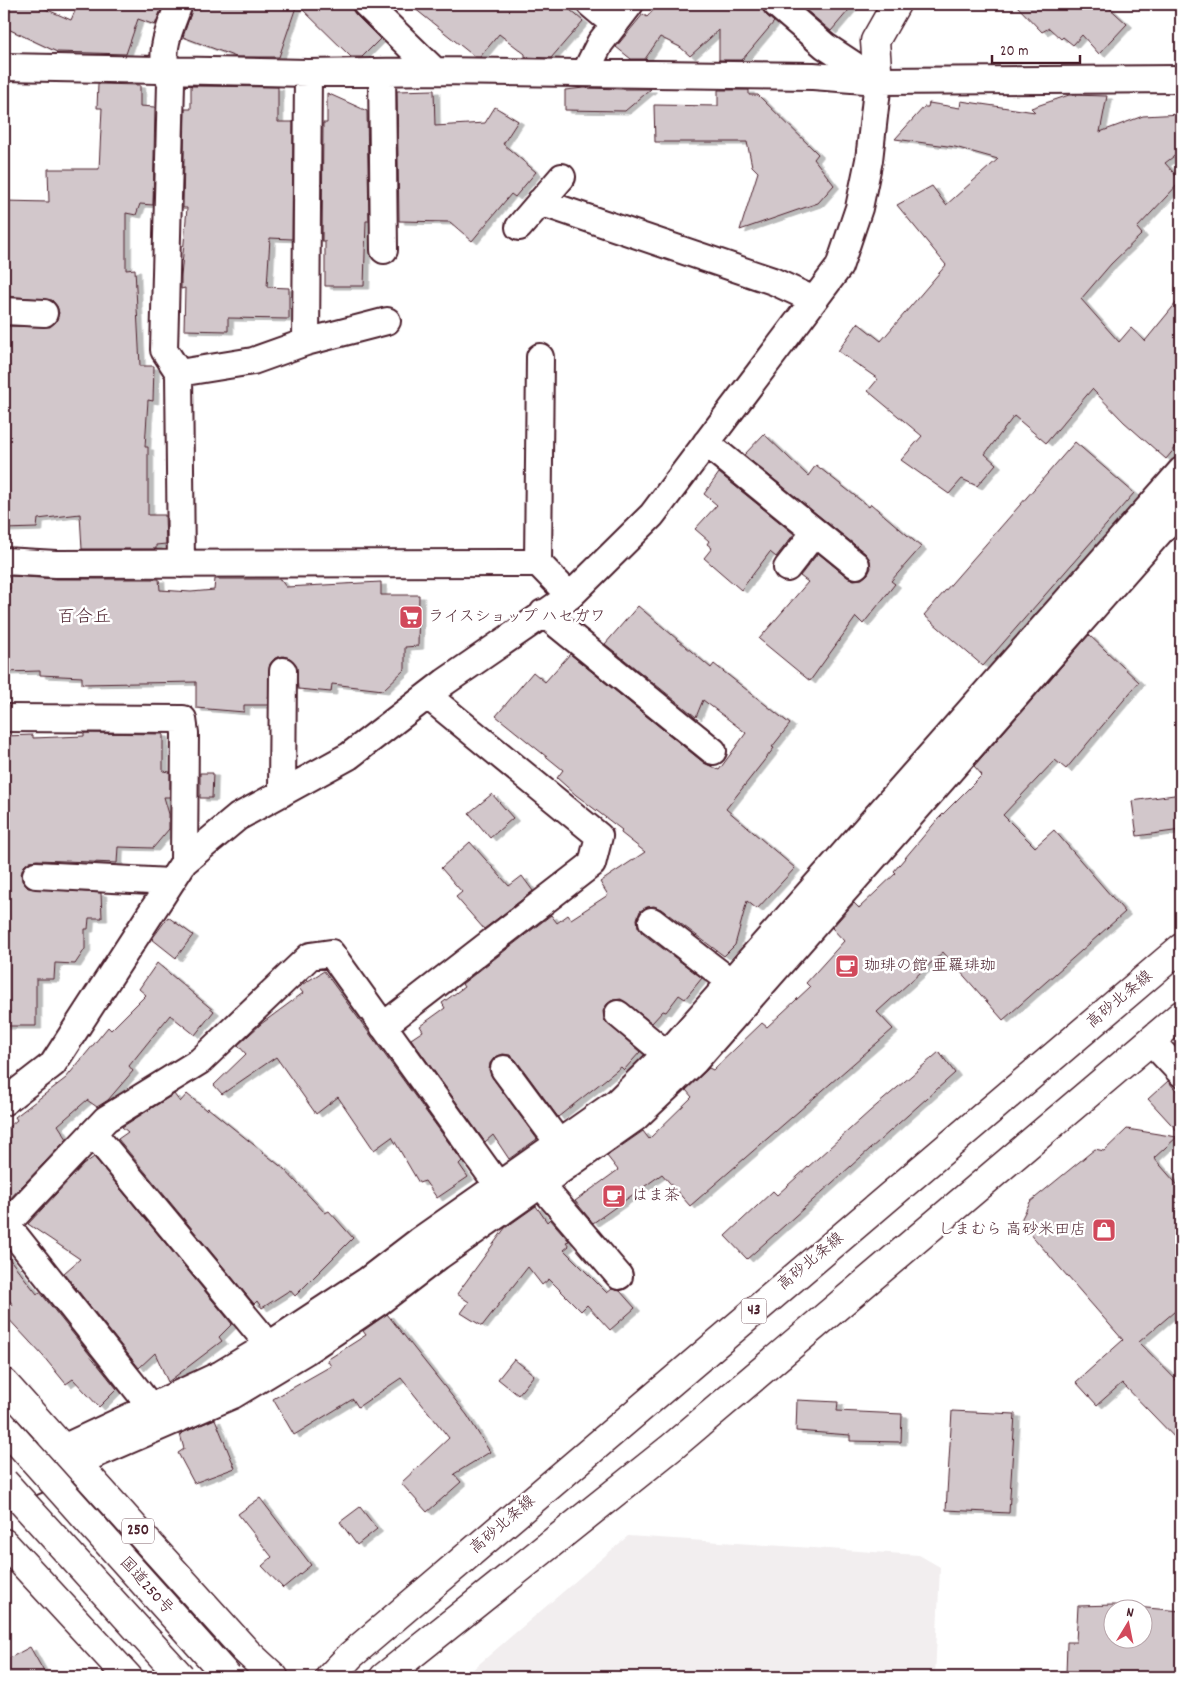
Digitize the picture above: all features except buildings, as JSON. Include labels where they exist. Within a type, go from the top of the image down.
[{"type":"main road","points":[[878,81],[875,41],[896,4]]},
{"type":"main road","name":"高砂北条線","points":[[330,1677],[396,1616],[1181,948]]},
{"type":"main road","points":[[384,1677],[672,1447],[1181,1015]]},
{"type":"main road","name":"250","points":[[4,1383],[246,1651],[274,1677]]},
{"type":"main road","name":"国道250号","points":[[4,1427],[228,1677]]},
{"type":"main road","points":[[4,1482],[181,1677]]},
{"type":"main road","points":[[4,1543],[128,1677]]},
{"type":"street","points":[[179,4],[164,42],[164,69],[170,83],[164,350],[179,373],[181,564]]},
{"type":"street","points":[[366,4],[435,72]]},
{"type":"street","points":[[590,4],[614,24]]},
{"type":"street","points":[[585,73],[600,43],[630,4]]},
{"type":"street","points":[[776,4],[825,46],[878,81]]},
{"type":"street","points":[[4,67],[308,73],[435,72],[812,76],[878,81],[1181,79]]},
{"type":"street","points":[[382,72],[384,250]]},
{"type":"street","points":[[306,342],[308,73]]},
{"type":"street","points":[[4,1102],[53,1064],[177,872],[238,817],[349,756],[428,696],[543,613],[570,596],[652,516],[839,267],[859,208],[869,160],[878,81]]},
{"type":"street","points":[[519,227],[562,176]]},
{"type":"street","points":[[540,202],[774,281],[814,300]]},
{"type":"street","points":[[4,310],[44,313]]},
{"type":"street","points":[[179,373],[253,362],[306,342],[387,321]]},
{"type":"street","points":[[540,357],[538,563],[570,596]]},
{"type":"street","points":[[706,443],[856,565]]},
{"type":"street","points":[[4,1494],[150,1406],[221,1374],[270,1345],[368,1280],[505,1195],[540,1184],[635,1118],[695,1062],[1131,546],[1181,471]]},
{"type":"street","points":[[4,1471],[69,1455],[241,1390],[306,1351],[371,1308],[505,1195],[558,1142],[617,1102],[666,1054],[1131,546],[1181,508]]},
{"type":"street","points":[[787,568],[815,532]]},
{"type":"street","points":[[4,562],[181,564],[538,563]]},
{"type":"street","points":[[543,613],[713,752]]},
{"type":"street","points":[[282,793],[283,671]]},
{"type":"street","points":[[383,1026],[592,864],[598,836],[428,696]]},
{"type":"street","points":[[4,718],[183,719],[186,733],[177,872]]},
{"type":"street","points":[[36,875],[177,872]]},
{"type":"street","points":[[652,921],[731,982]]},
{"type":"street","points":[[150,1406],[5,1226],[106,1119],[200,1061],[310,956],[331,953],[505,1195]]},
{"type":"street","points":[[618,1014],[666,1054]]},
{"type":"street","points":[[1151,1041],[1181,1073]]},
{"type":"street","points":[[504,1069],[558,1142]]},
{"type":"street","points":[[93,1133],[270,1345]]},
{"type":"street","points":[[540,1184],[618,1276]]},
{"type":"shaded area","points":[[628,1536],[919,1555],[940,1567],[935,1677],[464,1677]]},
{"type":"place","name":"ライスショップ ハセガワ","points":[[411,617]]},
{"type":"place","name":"珈琲の館 亜羅琲珈","points":[[847,966]]},
{"type":"place","name":"はま茶","points":[[614,1196]]},
{"type":"place","name":"しまむら 高砂米田店","points":[[1104,1230]]},
{"type":"district","name":"百合丘","points":[[84,618]]}]
